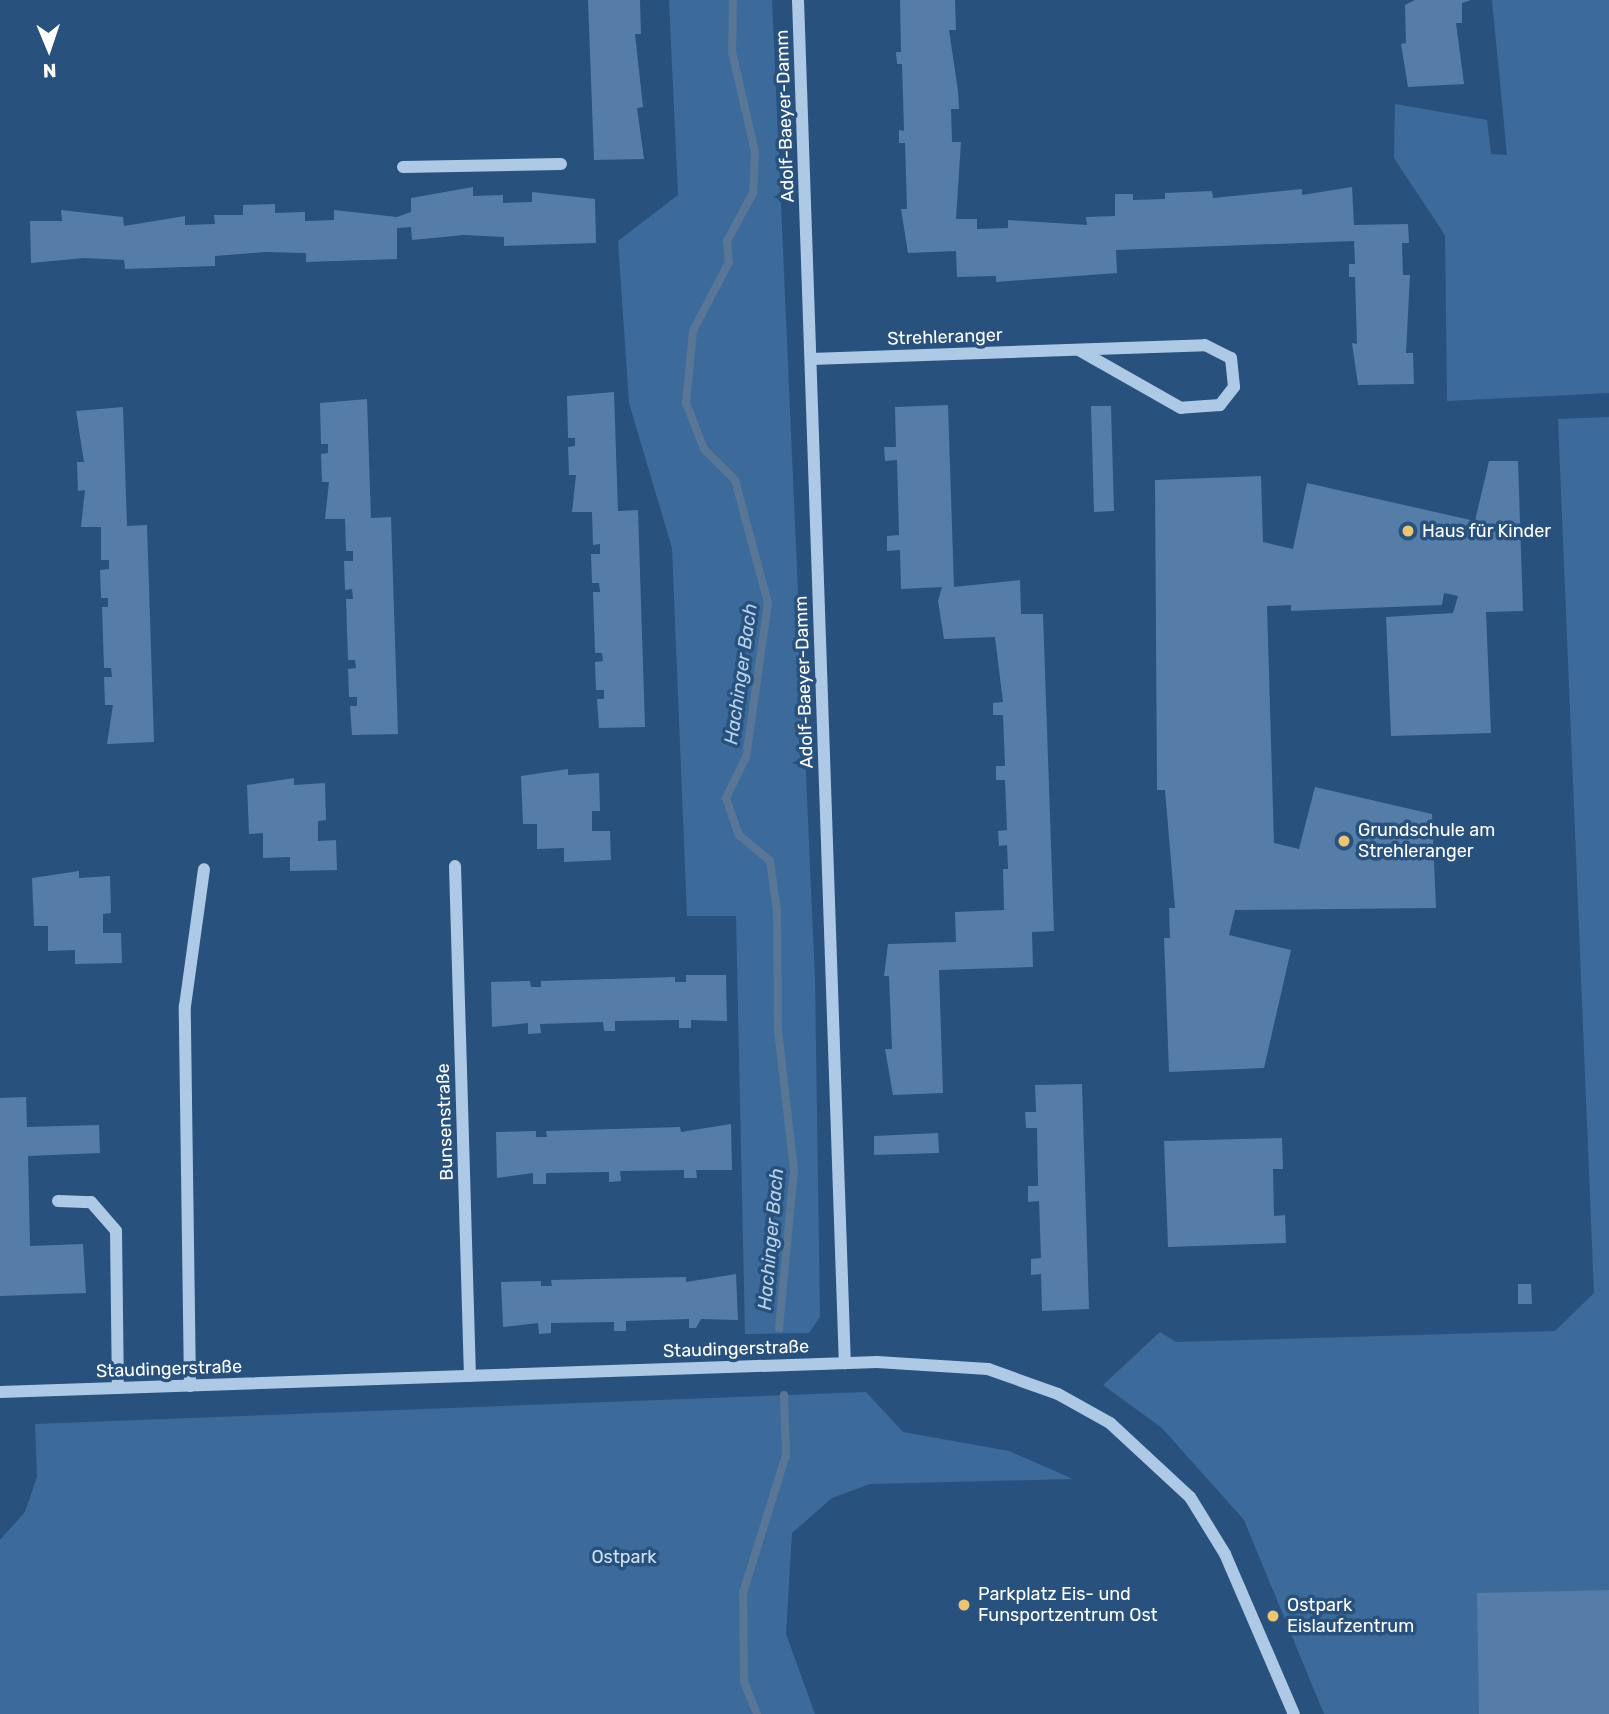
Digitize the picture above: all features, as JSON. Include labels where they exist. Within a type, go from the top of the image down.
[{"type":"street","name":"Adolf-Baeyer-Damm","points":[[799,0],[845,1363]]},
{"type":"street","points":[[403,167],[561,164]]},
{"type":"street","name":"Strehleranger","points":[[811,359],[1080,350],[1216,347],[1231,358],[1234,387],[1220,405],[1181,408],[1080,350]]},
{"type":"street","name":"Bunsenstraße","points":[[455,866],[470,1376]]},
{"type":"street","points":[[190,1386],[185,1006],[204,869]]},
{"type":"street","points":[[58,1201],[91,1202],[116,1231],[118,1388]]},
{"type":"street","name":"Staudingerstraße","points":[[0,1392],[925,1361],[988,1369],[1058,1394],[1141,1446],[1209,1525],[1294,1714]]},
{"type":"green space","points":[[669,0],[772,0],[815,980],[820,1317],[809,1333],[745,1334],[736,916],[687,916],[672,548],[629,403],[618,241],[678,195]]},
{"type":"green space","points":[[1492,0],[1609,0],[1609,393],[1447,401],[1445,235],[1394,158],[1395,104],[1487,120],[1491,154],[1507,155]]},
{"type":"green space","points":[[1609,417],[1609,1714],[1324,1714],[1244,1520],[1162,1428],[1103,1385],[1160,1332],[1176,1342],[1555,1331],[1594,1293],[1558,419]]},
{"type":"green space","name":"Ostpark","points":[[866,1392],[903,1432],[1009,1451],[1073,1479],[870,1484],[832,1498],[792,1533],[786,1634],[815,1714],[0,1714],[0,1540],[25,1512],[37,1477],[35,1424]]},
{"type":"building","points":[[588,0],[640,0],[641,34],[635,34],[643,107],[637,108],[644,159],[594,160]]},
{"type":"building","points":[[900,0],[955,0],[956,30],[949,30],[959,109],[951,109],[952,142],[961,142],[956,219],[977,219],[977,229],[1008,228],[1008,220],[1087,225],[1086,217],[1115,216],[1115,194],[1133,194],[1133,200],[1165,199],[1165,193],[1212,191],[1213,198],[1302,189],[1302,195],[1352,187],[1354,225],[1408,224],[1409,243],[1402,243],[1403,275],[1410,275],[1406,353],[1413,353],[1414,384],[1358,385],[1352,343],[1357,344],[1355,277],[1349,277],[1349,264],[1355,264],[1354,241],[1116,250],[1117,273],[996,282],[996,276],[957,277],[956,251],[908,253],[901,209],[907,209],[905,143],[899,143],[899,130],[904,131],[902,64],[897,64],[896,52],[901,52]]},
{"type":"building","points":[[1415,0],[1471,0],[1462,3],[1462,23],[1456,23],[1464,84],[1408,87],[1401,44],[1406,43],[1405,5]]},
{"type":"building","points":[[473,187],[473,196],[503,195],[503,203],[532,202],[532,192],[595,199],[596,243],[504,246],[504,237],[464,235],[412,240],[411,227],[397,228],[397,259],[306,262],[306,253],[266,252],[215,256],[215,266],[125,269],[124,260],[84,258],[31,263],[30,221],[62,221],[61,210],[123,217],[124,226],[185,216],[185,225],[215,224],[214,215],[243,215],[243,205],[275,204],[275,213],[305,212],[305,221],[334,220],[334,210],[397,217],[411,212],[411,198]]},
{"type":"building","points":[[614,392],[618,511],[638,510],[645,727],[599,728],[597,699],[604,699],[604,690],[596,690],[595,662],[603,661],[602,653],[595,653],[593,592],[600,592],[599,583],[592,583],[591,554],[600,554],[600,544],[593,545],[592,512],[572,512],[576,475],[569,475],[568,447],[575,446],[575,438],[568,438],[567,396]]},
{"type":"building","points":[[367,399],[371,518],[391,517],[398,734],[352,735],[350,706],[357,706],[357,697],[349,697],[348,669],[356,668],[355,660],[348,660],[346,599],[353,599],[352,589],[345,590],[344,561],[353,561],[353,551],[346,551],[345,519],[325,519],[329,482],[322,482],[321,454],[328,453],[328,444],[321,444],[320,403]]},
{"type":"building","points":[[948,405],[954,587],[1020,580],[1021,614],[1043,614],[1054,931],[1032,932],[1033,967],[939,970],[943,1093],[893,1095],[885,1049],[892,1049],[889,976],[884,976],[888,944],[956,942],[955,912],[1004,910],[1003,869],[1008,869],[1007,845],[999,846],[998,831],[1007,830],[1005,780],[996,780],[996,766],[1005,766],[1003,715],[993,715],[993,703],[1003,702],[995,637],[944,639],[938,601],[942,587],[901,589],[900,550],[887,551],[887,536],[899,535],[897,460],[885,461],[884,447],[896,447],[895,407]]},
{"type":"building","points":[[1091,406],[1111,406],[1114,511],[1094,512]]},
{"type":"building","points":[[123,407],[127,526],[147,525],[154,742],[107,744],[113,705],[105,705],[104,677],[112,677],[111,668],[104,668],[102,607],[108,607],[108,598],[101,598],[100,570],[109,569],[109,560],[101,560],[101,527],[81,527],[85,490],[78,491],[77,462],[84,462],[76,411]]},
{"type":"building","points":[[1489,461],[1518,461],[1523,611],[1486,612],[1491,733],[1391,736],[1386,617],[1453,613],[1458,596],[1444,593],[1442,605],[1291,611],[1291,605],[1267,606],[1274,843],[1299,849],[1315,787],[1432,814],[1436,908],[1235,910],[1229,935],[1291,950],[1264,1068],[1169,1072],[1164,938],[1170,938],[1169,908],[1175,908],[1165,790],[1157,790],[1155,480],[1261,476],[1263,542],[1293,549],[1307,483],[1475,521]]},
{"type":"building","points":[[568,769],[568,775],[599,773],[600,811],[592,811],[592,831],[610,831],[611,860],[564,862],[564,848],[537,849],[537,824],[523,824],[521,776]]},
{"type":"building","points":[[294,778],[294,785],[325,783],[326,820],[318,821],[318,841],[336,840],[337,870],[290,871],[290,857],[263,858],[263,833],[249,834],[247,785]]},
{"type":"building","points":[[79,871],[79,878],[110,876],[111,913],[103,914],[103,933],[121,933],[122,963],[75,964],[75,950],[48,951],[48,926],[34,926],[32,878]]},
{"type":"building","points":[[686,975],[726,975],[727,1021],[691,1020],[691,1028],[679,1028],[679,1020],[615,1021],[615,1031],[604,1031],[603,1022],[540,1024],[541,1033],[528,1034],[528,1023],[492,1027],[491,982],[530,981],[531,987],[541,987],[541,981],[675,977],[675,982],[686,982]]},
{"type":"building","points":[[1082,1084],[1089,1309],[1042,1311],[1041,1274],[1031,1275],[1031,1259],[1041,1258],[1039,1201],[1028,1202],[1028,1186],[1038,1186],[1037,1128],[1026,1128],[1025,1112],[1036,1112],[1035,1085]]},
{"type":"building","points":[[26,1097],[27,1127],[99,1125],[100,1153],[28,1156],[30,1246],[83,1244],[86,1293],[0,1296],[0,1098]]},
{"type":"building","points":[[731,1124],[732,1170],[696,1170],[697,1178],[684,1178],[684,1170],[620,1171],[621,1181],[609,1182],[609,1172],[546,1173],[546,1184],[533,1184],[533,1173],[497,1178],[496,1132],[536,1131],[536,1137],[547,1137],[546,1131],[680,1127],[681,1132]]},
{"type":"building","points":[[938,1133],[939,1153],[874,1155],[874,1136]]},
{"type":"building","points":[[1282,1138],[1283,1169],[1273,1169],[1274,1216],[1285,1215],[1286,1243],[1168,1247],[1164,1141]]},
{"type":"building","points":[[736,1274],[738,1320],[701,1319],[696,1328],[689,1328],[689,1319],[626,1321],[626,1331],[614,1331],[614,1322],[551,1323],[551,1333],[539,1334],[538,1323],[503,1327],[501,1282],[541,1281],[541,1286],[552,1286],[551,1280],[686,1277],[686,1282]]},
{"type":"building","points":[[1518,1284],[1531,1284],[1532,1304],[1518,1304]]},
{"type":"building","points":[[1609,1590],[1609,1714],[1479,1714],[1477,1593]]},
{"type":"waterway","name":"Hachinger Bach","points":[[733,0],[732,52],[755,152],[753,193],[727,241],[729,262],[693,331],[686,403],[704,449],[735,480],[768,603],[746,757],[726,798],[739,835],[770,861],[777,910],[778,1030],[794,1170],[779,1328]]},
{"type":"waterway","name":"Hachinger Bach","points":[[757,1714],[744,1682],[743,1593],[786,1455],[784,1395]]},
{"type":"place","name":"Haus für Kinder","points":[[1408,531]]},
{"type":"place","name":"Grundschule am Strehleranger","points":[[1344,841]]},
{"type":"place","name":"Parkplatz Eis- und Funsportzentrum Ost","points":[[964,1605]]},
{"type":"place","name":"Ostpark Eislaufzentrum","points":[[1273,1616]]}]
